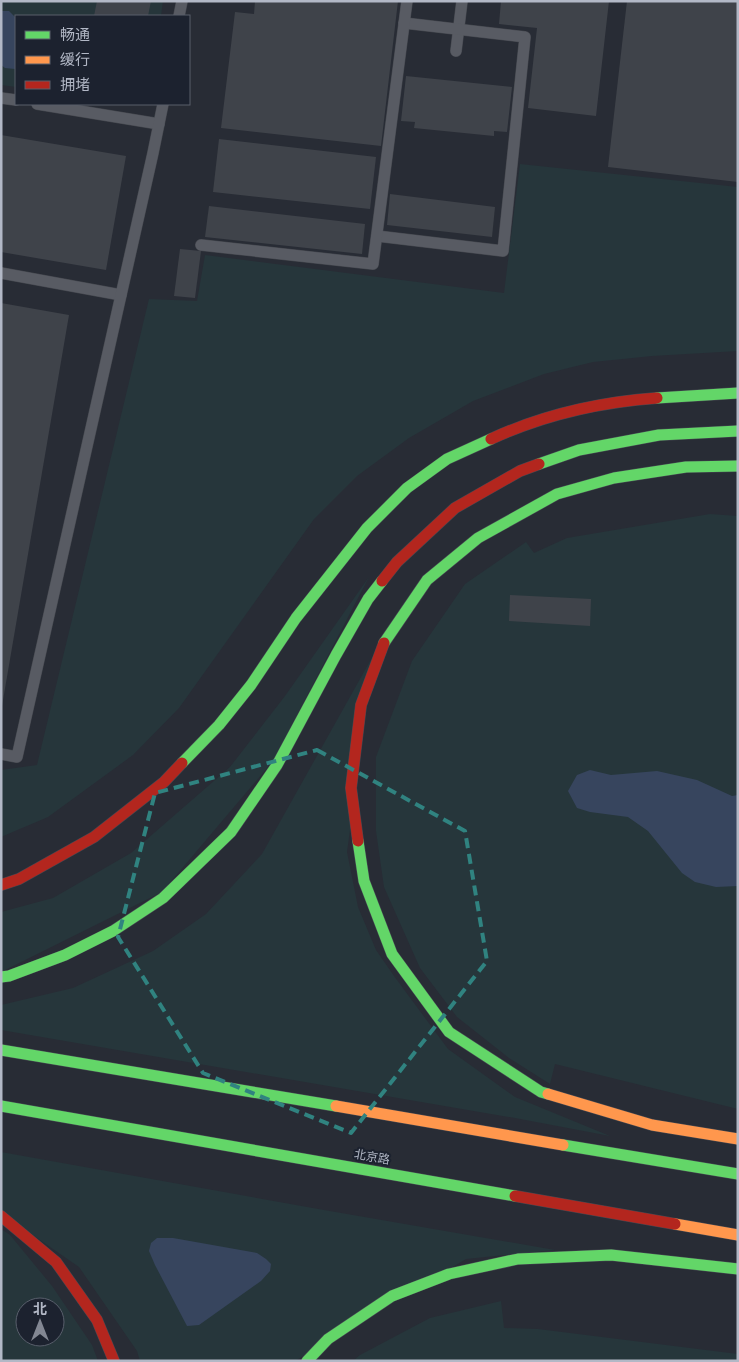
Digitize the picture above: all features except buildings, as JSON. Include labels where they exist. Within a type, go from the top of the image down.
[{"type":"main road","points":[[1,886],[19,879],[94,837],[164,782],[219,726],[251,685],[296,618],[367,528],[407,488],[447,459],[544,418],[586,408],[648,399],[738,393]]},
{"type":"main road","points":[[1,977],[9,976],[65,955],[113,931],[163,898],[231,832],[277,765],[368,599],[397,562],[455,508],[520,471],[579,450],[659,435],[738,431]]},
{"type":"main road","points":[[738,466],[686,467],[614,478],[557,494],[470,544],[427,580],[382,645],[361,705],[351,788],[364,881],[392,954],[449,1032],[541,1092],[652,1125],[738,1139]]},
{"type":"main road","points":[[1,1050],[738,1174]]},
{"type":"main road","name":"北京路","points":[[1,1106],[738,1235]]},
{"type":"main road","points":[[700,1144],[738,1139]]},
{"type":"main road","points":[[624,1154],[662,1149]]},
{"type":"main road","points":[[599,1210],[635,1227]]},
{"type":"main road","points":[[1,1216],[56,1262],[97,1320],[114,1361]]},
{"type":"main road","points":[[689,1253],[716,1266]]},
{"type":"main road","points":[[307,1361],[328,1338],[392,1296],[457,1272],[518,1259],[611,1255],[738,1269]]},
{"type":"lane","points":[[179,15],[182,1]]},
{"type":"lane","points":[[200,245],[373,264],[407,1]]},
{"type":"lane","points":[[456,51],[462,1]]},
{"type":"lane","points":[[377,236],[503,251],[525,37],[404,23]]},
{"type":"lane","points":[[1,98],[15,100]]},
{"type":"lane","points":[[43,105],[159,124]]},
{"type":"lane","points":[[1,754],[17,757],[163,105]]},
{"type":"lane","points":[[1,273],[121,295]]},
{"type":"highlighted area","points":[[317,750],[465,831],[487,961],[351,1133],[203,1073],[118,937],[155,793]]},
{"type":"shaded area","points":[[1,1],[163,1],[161,15],[15,15],[15,87],[1,85]]},
{"type":"shaded area","points":[[520,164],[738,187],[738,351],[652,356],[593,362],[544,374],[473,401],[409,438],[357,476],[314,519],[179,708],[133,755],[48,817],[1,837],[1,770],[37,765],[149,299],[197,301],[205,255],[504,293]]},
{"type":"shaded area","points":[[710,514],[738,516],[738,1109],[555,1064],[550,1084],[509,1058],[457,1017],[420,968],[384,887],[376,831],[376,757],[412,661],[465,584],[526,542],[534,553],[567,538]]},
{"type":"shaded area","points":[[369,577],[273,761],[162,892],[1,972],[1,912],[53,898],[131,853],[230,767],[285,696]]},
{"type":"shaded area","points":[[374,654],[347,852],[358,907],[376,950],[448,1049],[515,1097],[610,1136],[1,1030],[1,1005],[73,988],[153,951],[206,914],[262,854]]},
{"type":"shaded area","points":[[1,1152],[555,1250],[466,1259],[295,1361],[140,1361],[137,1351],[79,1267],[1,1213]]},
{"type":"shaded area","points":[[1,1229],[10,1235],[59,1297],[15,1297],[15,1347],[65,1347],[65,1305],[92,1345],[98,1361],[1,1361]]},
{"type":"shaded area","points":[[501,1301],[504,1328],[538,1329],[738,1354],[738,1361],[353,1361],[360,1355],[430,1318]]},
{"type":"water","points":[[1,11],[9,11],[15,17],[15,69],[5,68],[1,65]]},
{"type":"water","points":[[590,770],[611,775],[657,771],[697,780],[732,796],[738,795],[738,886],[716,887],[695,882],[682,873],[648,831],[628,817],[590,812],[577,808],[568,791],[577,775]]},
{"type":"water","points":[[157,1238],[173,1238],[257,1253],[271,1264],[270,1271],[261,1281],[199,1325],[187,1326],[149,1251],[151,1243]]},
{"type":"traffic: fast","points":[[657,398],[738,393]]},
{"type":"traffic: fast","points":[[539,464],[579,450],[659,435],[738,431]]},
{"type":"traffic: fast","points":[[182,763],[219,725],[251,685],[296,618],[367,528],[407,488],[447,459],[491,439]]},
{"type":"traffic: fast","points":[[384,643],[427,580],[478,538],[557,494],[614,478],[686,467],[738,466]]},
{"type":"traffic: fast","points":[[1,977],[9,976],[65,955],[113,931],[163,898],[231,832],[277,765],[336,655],[368,599],[382,581]]},
{"type":"traffic: fast","points":[[358,841],[364,881],[392,954],[449,1032],[541,1092],[548,1094]]},
{"type":"traffic: fast","points":[[1,1050],[336,1106]]},
{"type":"traffic: fast","points":[[1,1106],[515,1196]]},
{"type":"traffic: fast","points":[[563,1145],[738,1174]]},
{"type":"traffic: fast","points":[[307,1361],[328,1339],[392,1296],[449,1274],[518,1259],[611,1255],[738,1269]]},
{"type":"traffic: slow","points":[[548,1094],[652,1125],[738,1139]]},
{"type":"traffic: slow","points":[[336,1106],[563,1145]]},
{"type":"traffic: slow","points":[[675,1224],[738,1235]]},
{"type":"traffic: jam","points":[[491,439],[531,423],[572,411],[594,406],[657,398]]},
{"type":"traffic: jam","points":[[382,581],[397,562],[455,508],[520,471],[539,464]]},
{"type":"traffic: jam","points":[[358,841],[351,788],[361,705],[384,643]]},
{"type":"traffic: jam","points":[[1,885],[19,879],[94,837],[164,782],[182,763]]},
{"type":"traffic: jam","points":[[515,1196],[675,1224]]},
{"type":"traffic: jam","points":[[1,1216],[56,1262],[97,1320],[114,1361]]}]
